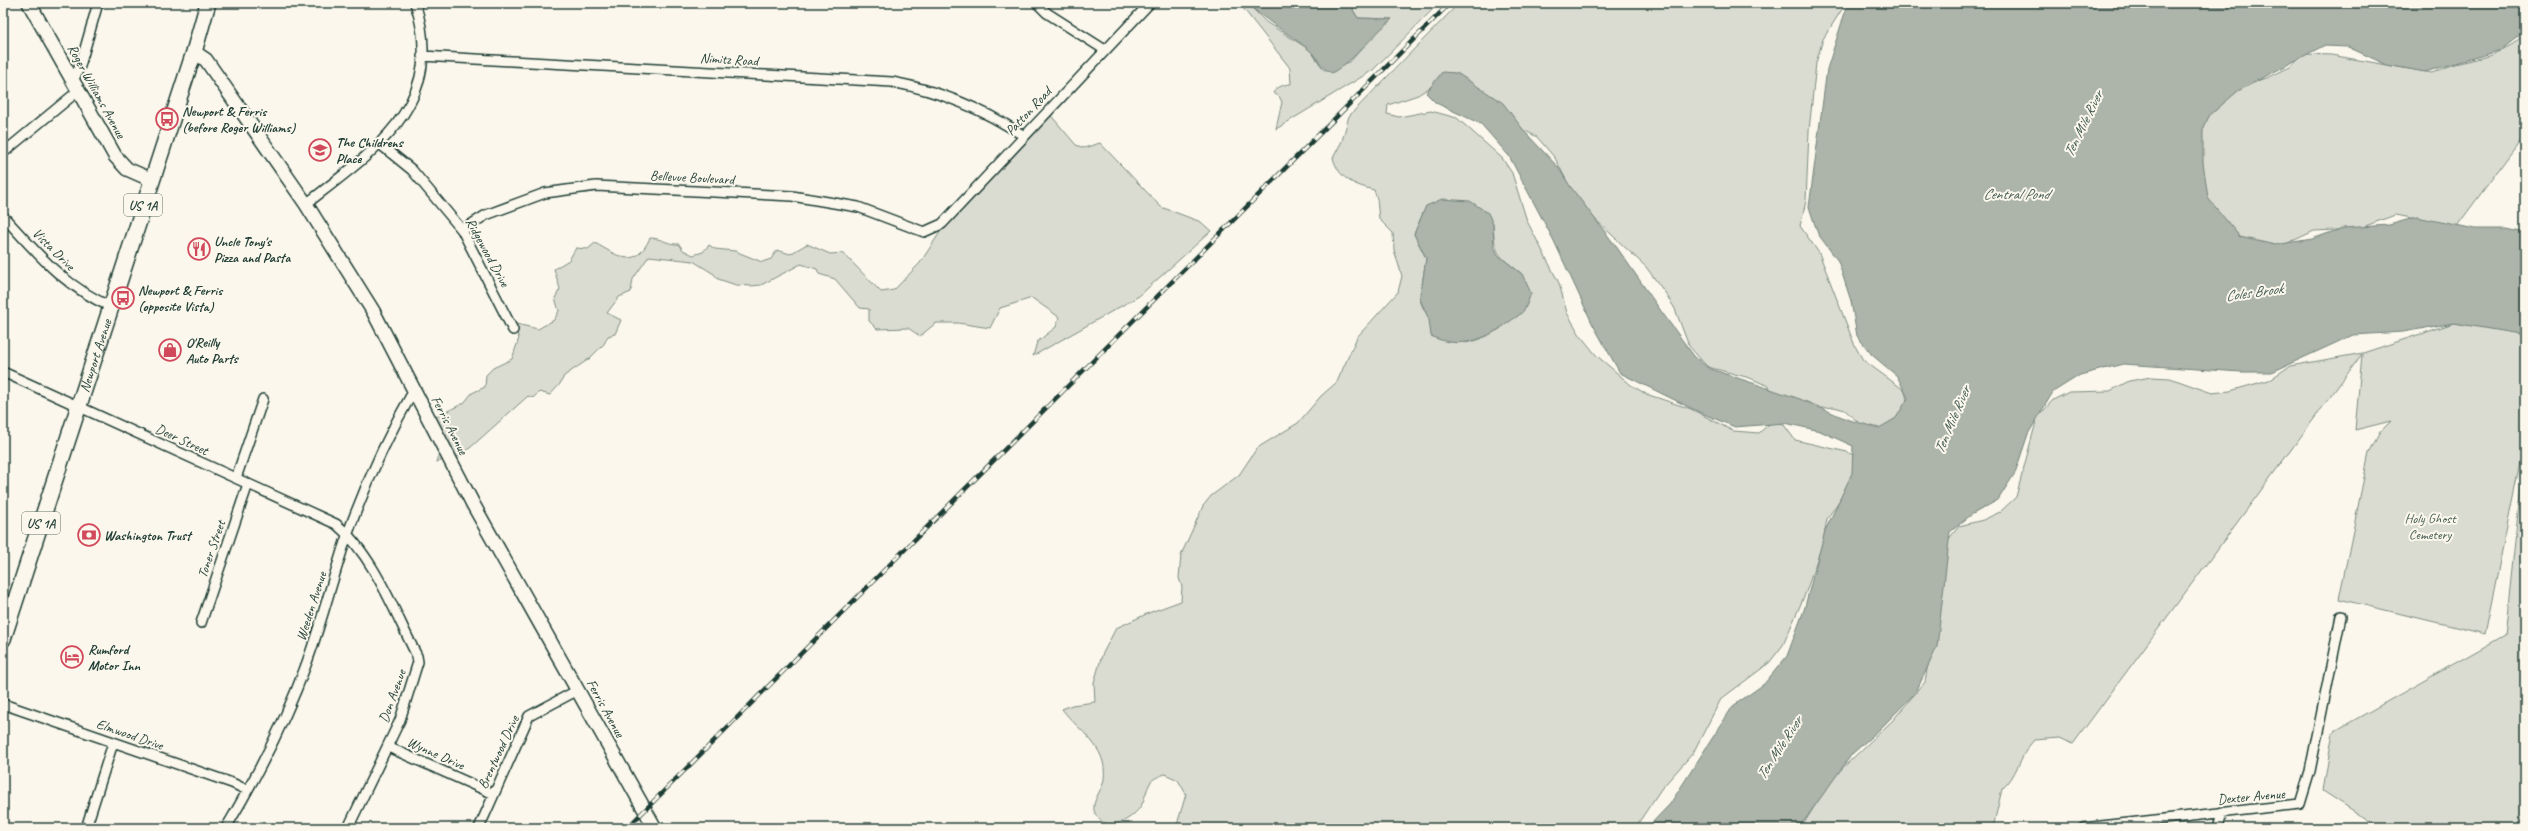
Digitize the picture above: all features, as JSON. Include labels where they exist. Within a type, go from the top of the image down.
[{"type":"main road","name":"Newport Avenue","points":[[3,639],[194,52],[208,3]]},
{"type":"street","name":"Roger Williams Avenue","points":[[29,3],[114,156],[127,169],[152,180]]},
{"type":"street","points":[[3,153],[75,86],[98,3]]},
{"type":"street","points":[[306,204],[369,155],[395,129],[409,108],[420,79],[423,44],[415,3]]},
{"type":"street","points":[[1037,3],[1047,13],[1105,50]]},
{"type":"street","name":"Patton Road","points":[[924,232],[942,224],[1150,3]]},
{"type":"street","name":"Ferris Avenue","points":[[194,52],[206,60],[306,204],[373,311],[474,506],[655,828]]},
{"type":"street","name":"Nimitz Road","points":[[422,56],[892,82],[940,93],[968,104],[997,118],[1024,136]]},
{"type":"street","name":"Ridgewood Drive","points":[[380,144],[412,170],[462,230],[513,330]]},
{"type":"street","name":"Bellevue Boulevard","points":[[462,230],[486,215],[545,193],[596,186],[792,196],[830,201],[858,207],[924,232]]},
{"type":"street","name":"Vista Drive","points":[[3,216],[54,272],[90,298],[111,307]]},
{"type":"street","name":"Deer Street","points":[[3,372],[336,524],[348,534]]},
{"type":"street","name":"Weeden Avenue","points":[[226,828],[273,740],[304,672],[348,534],[403,409],[414,390]]},
{"type":"street","points":[[236,478],[263,399]]},
{"type":"street","name":"Toner Street","points":[[201,622],[248,484]]},
{"type":"street","name":"Don Avenue","points":[[348,534],[363,554],[417,656],[417,672],[388,747],[348,828]]},
{"type":"street","name":"Dexter Avenue","points":[[2083,828],[2300,804],[2310,771],[2341,616]]},
{"type":"street","name":"Brentwood Drive","points":[[479,828],[529,716],[578,690]]},
{"type":"street","name":"Elmwood Drive","points":[[3,704],[232,783],[247,790]]},
{"type":"street","points":[[86,828],[113,743]]},
{"type":"street","name":"Wynne Drive","points":[[388,747],[494,794]]},
{"type":"street","points":[[2218,828],[2222,812]]},
{"type":"green space","points":[[1239,3],[1247,3],[1266,22],[1310,50],[1324,70],[1350,62],[1374,34],[1392,19],[1358,18],[1353,10],[1355,3],[1439,3],[1373,70],[1276,129],[1282,102],[1279,96],[1273,93],[1281,86],[1291,84],[1290,68]]},
{"type":"green space","points":[[1459,3],[1846,3],[1823,39],[1816,63],[1809,131],[1806,201],[1800,226],[1819,253],[1855,346],[1863,360],[1904,390],[1906,396],[1905,406],[1900,416],[1889,429],[1864,428],[1845,410],[1834,407],[1797,411],[1766,385],[1750,378],[1708,367],[1689,346],[1675,309],[1646,267],[1578,203],[1555,158],[1537,137],[1435,84],[1418,95],[1388,105],[1387,114],[1399,117],[1431,111],[1457,118],[1502,158],[1512,173],[1527,221],[1559,283],[1567,313],[1580,335],[1596,355],[1631,385],[1646,394],[1691,409],[1733,431],[1759,433],[1775,419],[1784,425],[1795,440],[1847,452],[1858,457],[1851,483],[1827,519],[1823,542],[1806,592],[1783,645],[1769,663],[1721,699],[1693,753],[1661,789],[1635,828],[1176,828],[1186,794],[1178,780],[1165,774],[1151,781],[1141,806],[1128,819],[1117,824],[1105,823],[1100,820],[1095,812],[1094,803],[1104,779],[1102,757],[1091,740],[1062,709],[1072,705],[1095,702],[1094,683],[1102,655],[1116,628],[1151,612],[1181,601],[1182,587],[1179,578],[1181,555],[1203,506],[1211,496],[1239,475],[1257,448],[1298,423],[1321,396],[1337,382],[1357,337],[1398,292],[1402,276],[1394,250],[1393,233],[1379,219],[1377,199],[1374,190],[1360,186],[1348,180],[1339,171],[1333,158],[1342,141],[1349,116]],"holes":[[[1426,206],[1493,224],[1496,249],[1502,258],[1522,274],[1500,329],[1478,340],[1466,343],[1444,330],[1432,320],[1423,307],[1420,299],[1426,258],[1414,234]]]},
{"type":"green space","points":[[2525,34],[2525,134],[2457,226],[2395,215],[2357,229],[2314,231],[2273,250],[2215,237],[2193,136],[2201,120],[2245,84],[2267,78],[2290,67],[2305,54],[2331,55],[2432,73],[2452,65],[2492,55],[2513,44]]},
{"type":"green space","points":[[1048,112],[1076,145],[1084,148],[1100,143],[1161,207],[1201,222],[1211,231],[1139,296],[1033,356],[1037,342],[1056,327],[1059,317],[1032,298],[1000,308],[990,328],[958,323],[936,323],[920,336],[908,328],[877,329],[869,321],[869,309],[860,308],[835,279],[819,274],[817,269],[801,264],[761,285],[751,286],[736,285],[718,279],[714,274],[693,261],[649,256],[633,279],[631,292],[619,297],[607,313],[621,320],[615,334],[608,336],[604,344],[589,359],[564,376],[560,384],[550,395],[539,392],[533,398],[528,396],[461,456],[436,462],[438,455],[443,454],[427,421],[464,403],[472,393],[485,387],[486,375],[493,368],[512,359],[519,338],[512,323],[538,329],[554,320],[559,311],[555,298],[560,289],[554,269],[569,260],[576,248],[588,249],[595,243],[612,253],[626,258],[639,254],[650,238],[654,238],[679,244],[683,250],[693,255],[703,252],[709,245],[715,249],[735,251],[762,262],[771,259],[777,250],[790,254],[807,244],[830,254],[843,253],[881,292],[894,290],[920,263],[948,220]]},
{"type":"green space","name":"Holy Ghost Cemetery","points":[[2454,323],[2525,334],[2525,438],[2485,634],[2339,599],[2369,453],[2380,432],[2391,421],[2355,430],[2362,354],[2073,744],[2060,738],[2034,740],[2029,746],[2011,779],[2002,789],[1993,828],[1801,828],[1832,778],[1893,720],[1925,682],[1948,540],[1959,526],[1983,520],[2000,512],[2016,497],[2037,418],[2053,400],[2069,392],[2110,391],[2129,381],[2151,377],[2170,378],[2212,393],[2230,391],[2269,380],[2290,366],[2363,353]]},
{"type":"green space","points":[[2525,447],[2525,828],[2380,828],[2323,791],[2333,732],[2505,635]]},
{"type":"water","points":[[1247,3],[1355,3],[1353,10],[1358,18],[1392,19],[1356,55],[1332,73],[1322,65],[1308,49],[1262,16]]},
{"type":"water","name":"Central Pond","points":[[1848,3],[2525,3],[2525,31],[2501,50],[2425,72],[2387,65],[2348,47],[2323,46],[2238,91],[2209,116],[2203,130],[2203,162],[2208,198],[2240,237],[2275,245],[2312,239],[2343,228],[2389,225],[2417,217],[2475,229],[2507,229],[2525,233],[2525,335],[2454,323],[2403,332],[2353,335],[2272,372],[2241,372],[2123,364],[2080,375],[2053,392],[2028,434],[2015,473],[1998,500],[1971,515],[1950,532],[1937,647],[1916,692],[1881,728],[1852,754],[1799,828],[1647,828],[1670,804],[1733,706],[1764,684],[1787,656],[1804,610],[1825,531],[1852,473],[1853,446],[1820,431],[1785,423],[1735,427],[1701,413],[1620,373],[1592,323],[1554,241],[1509,156],[1481,124],[1436,103],[1426,93],[1442,72],[1457,73],[1503,103],[1525,132],[1558,167],[1570,186],[1618,249],[1694,356],[1708,368],[1800,399],[1849,420],[1879,428],[1896,418],[1908,398],[1897,376],[1872,355],[1857,336],[1851,301],[1838,261],[1818,234],[1809,207],[1827,69]]},
{"type":"water","points":[[1442,199],[1470,201],[1488,213],[1493,224],[1494,247],[1498,255],[1522,274],[1531,293],[1523,312],[1491,334],[1472,341],[1451,342],[1431,336],[1429,320],[1420,299],[1426,258],[1414,234],[1426,206]]},
{"type":"railway","points":[[627,828],[1450,3]]},
{"type":"place","name":"Newport & Ferris (before Roger Williams)","points":[[167,119]]},
{"type":"place","name":"The Childrens Place","points":[[320,150]]},
{"type":"place","name":"Uncle Tony's Pizza and Pasta","points":[[199,249]]},
{"type":"place","name":"Newport & Ferris (opposite Vista)","points":[[123,298]]},
{"type":"place","name":"O'Reilly Auto Parts","points":[[170,350]]},
{"type":"place","name":"Washington Trust","points":[[89,535]]},
{"type":"place","name":"Rumford Motor Inn","points":[[72,657]]},
{"type":"water label","name":"Ten Mile River","points":[[2083,124]]},
{"type":"water label","name":"Coles Brook","points":[[2254,292]]},
{"type":"water label","name":"Ten Mile River","points":[[1952,420]]},
{"type":"water label","name":"Ten Mile River","points":[[1779,748]]}]
